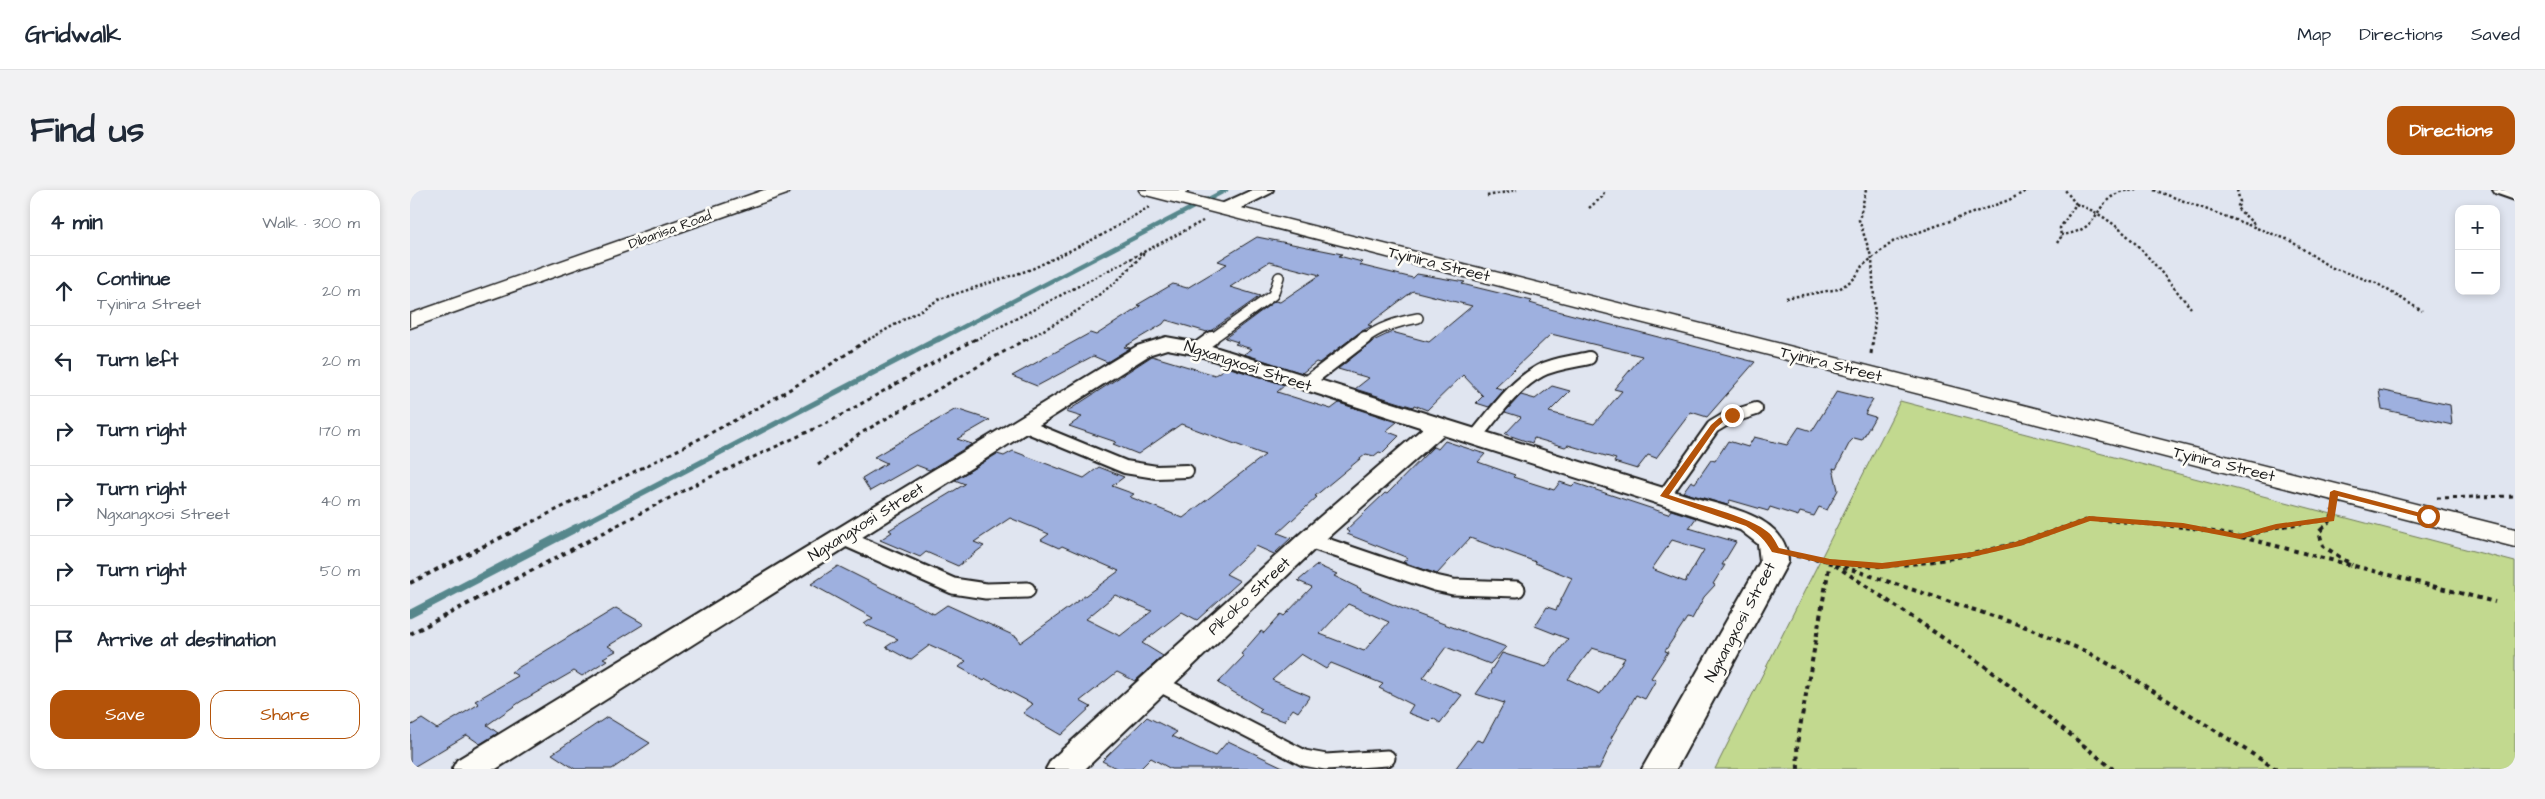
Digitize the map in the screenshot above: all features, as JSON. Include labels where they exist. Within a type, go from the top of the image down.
[{"type":"street","name":"Dibanisa Road","points":[[557,268],[578,257],[766,190]]},
{"type":"street","name":"Dibanisa Road","points":[[410,322],[557,268],[587,260],[781,190]]},
{"type":"street","name":"Tyinira Street","points":[[1148,190],[1177,195],[1219,208],[2515,538]]},
{"type":"street","points":[[1219,208],[1264,190]]},
{"type":"street","points":[[2501,190],[2515,195]]},
{"type":"street","name":"Ngxangxosi Street","points":[[469,769],[1144,350],[1166,344],[1198,348],[1438,427],[1664,496],[1749,524],[1766,536],[1775,550],[1774,562],[1659,769]]},
{"type":"street","name":"Pikoko Street","points":[[1063,769],[1309,540],[1438,427]]},
{"type":"lane","points":[[1198,348],[1273,295],[1278,277]]},
{"type":"lane","points":[[1304,384],[1373,332],[1382,327],[1418,318]]},
{"type":"lane","points":[[1474,438],[1519,387],[1530,378],[1557,365],[1589,358]]},
{"type":"lane","points":[[1664,496],[1721,420],[1756,409]]},
{"type":"lane","points":[[1022,425],[1125,467],[1156,472],[1187,471]]},
{"type":"lane","points":[[842,537],[953,586],[986,591],[1027,590]]},
{"type":"lane","points":[[1309,540],[1435,583],[1453,587],[1517,589]]},
{"type":"lane","points":[[1156,682],[1304,758],[1326,762],[1351,762],[1387,758]]},
{"type":"path","points":[[1487,196],[1517,190]]},
{"type":"path","points":[[1589,208],[1602,197],[1605,190]]},
{"type":"path","points":[[1866,190],[1858,220],[1872,259],[1875,319],[1871,354]]},
{"type":"path","points":[[1786,298],[1839,289],[1855,278],[1862,266],[1894,241],[2019,196],[2028,190]]},
{"type":"path","points":[[2065,190],[2076,204],[2089,207],[2130,235],[2133,243],[2191,308]]},
{"type":"path","points":[[2060,235],[2078,233],[2099,215],[2111,198],[2118,193],[2137,190]]},
{"type":"path","points":[[2154,190],[2259,228],[2297,244],[2330,267],[2376,283],[2422,311]]},
{"type":"path","points":[[2237,190],[2240,202],[2237,208],[2239,212],[2259,228]]},
{"type":"path","points":[[410,583],[760,408],[816,376],[879,332],[940,299],[1032,269],[1104,234],[1177,195]]},
{"type":"path","points":[[2057,243],[2060,228],[2076,204]]},
{"type":"path","points":[[410,634],[704,480],[829,422],[1001,324],[1147,250],[1219,208]]},
{"type":"path","points":[[818,465],[861,433],[939,391],[1080,310],[1116,282],[1147,250]]},
{"type":"path","points":[[2334,492],[2331,519],[2319,532],[2323,546],[2357,567]]},
{"type":"path","points":[[2428,516],[2437,496],[2499,498],[2515,496]]},
{"type":"path","points":[[1830,562],[1882,566],[1972,554],[2017,544],[2089,518],[2183,526],[2240,536],[2495,602]]},
{"type":"path","points":[[2240,536],[2283,526],[2331,519]]},
{"type":"path","points":[[1775,550],[1830,562],[2026,627],[2085,651],[2118,669],[2276,769]]},
{"type":"path","points":[[1798,769],[1797,744],[1830,562]]},
{"type":"path","points":[[1830,562],[1986,667],[2113,769]]},
{"type":"green space","points":[[1900,401],[2515,562],[2515,769],[1715,769]]},
{"type":"building","points":[[1257,237],[1342,254],[1339,256],[1362,262],[1359,265],[1413,278],[1417,274],[1465,282],[1462,284],[1532,301],[1530,303],[1550,309],[1755,362],[1707,417],[1691,412],[1656,458],[1648,455],[1637,469],[1614,462],[1616,459],[1568,445],[1565,447],[1534,438],[1532,443],[1505,434],[1521,417],[1505,412],[1521,395],[1535,399],[1552,386],[1570,391],[1549,412],[1594,424],[1622,391],[1614,389],[1642,356],[1551,334],[1495,387],[1504,390],[1489,407],[1476,403],[1483,396],[1463,375],[1427,410],[1414,405],[1413,407],[1355,389],[1369,378],[1338,369],[1373,341],[1392,332],[1429,342],[1472,306],[1413,291],[1368,325],[1372,326],[1360,332],[1319,363],[1316,362],[1302,373],[1244,354],[1252,349],[1235,344],[1238,342],[1225,338],[1275,301],[1280,302],[1320,275],[1269,262],[1230,287],[1260,296],[1212,330],[1207,332],[1166,320],[1163,324],[1124,347],[1130,348],[1107,362],[1093,356],[1037,386],[1012,376],[1090,333],[1096,335],[1141,306],[1137,305],[1173,284],[1187,288],[1227,264],[1218,261]]},
{"type":"building","points":[[1152,356],[1215,375],[1227,367],[1285,385],[1277,392],[1331,409],[1339,403],[1397,422],[1386,431],[1399,436],[1382,453],[1379,452],[1374,456],[1366,454],[1315,496],[1317,497],[1278,533],[1291,538],[1274,554],[1256,546],[1226,574],[1240,581],[1197,620],[1182,612],[1142,643],[1163,656],[1135,681],[1117,672],[1080,701],[1091,707],[1061,735],[1023,713],[1033,704],[959,667],[966,661],[930,645],[910,660],[886,647],[898,639],[864,624],[873,618],[811,584],[838,566],[934,614],[947,605],[1017,637],[1020,643],[1119,571],[1062,546],[1059,548],[1041,540],[1049,534],[1010,518],[974,542],[984,546],[958,566],[926,552],[920,557],[880,540],[892,532],[889,530],[965,484],[955,480],[997,454],[1004,456],[1013,451],[1084,478],[1099,467],[1124,477],[1112,486],[1134,494],[1130,497],[1183,518],[1265,455],[1181,424],[1138,454],[1113,444],[1116,442],[1069,426],[1082,417],[1066,412]],"holes":[[[1115,595],[1152,611],[1120,636],[1086,619]]]},
{"type":"building","points":[[2379,390],[2450,405],[2452,425],[2382,409]]},
{"type":"building","points":[[1837,391],[1873,400],[1865,414],[1875,417],[1862,440],[1854,438],[1836,469],[1833,468],[1838,490],[1827,510],[1819,507],[1814,516],[1800,512],[1798,516],[1770,507],[1768,511],[1730,500],[1727,505],[1683,492],[1691,481],[1695,483],[1711,460],[1715,461],[1728,441],[1748,447],[1754,437],[1787,445],[1799,427],[1812,431]]},
{"type":"building","points":[[956,409],[990,420],[957,439],[972,444],[929,470],[916,465],[870,491],[862,478],[887,463],[874,457]]},
{"type":"building","points":[[1445,441],[1485,454],[1478,462],[1515,475],[1513,477],[1554,490],[1560,482],[1572,486],[1575,483],[1668,514],[1671,510],[1696,518],[1689,528],[1736,542],[1722,565],[1725,565],[1713,584],[1715,585],[1704,597],[1692,619],[1687,618],[1665,651],[1668,652],[1651,678],[1656,680],[1645,699],[1636,695],[1611,738],[1613,740],[1599,769],[1455,769],[1477,740],[1483,742],[1504,703],[1476,694],[1502,653],[1546,667],[1568,639],[1535,626],[1547,607],[1556,610],[1572,578],[1536,562],[1470,538],[1437,574],[1403,562],[1408,558],[1347,534],[1349,532],[1346,530],[1385,493],[1387,494],[1433,447],[1438,449]],"holes":[[[1672,540],[1704,550],[1685,582],[1652,569]],[[1592,648],[1625,658],[1600,694],[1568,679]]]},
{"type":"building","points":[[1317,565],[1337,574],[1334,576],[1360,590],[1401,608],[1506,647],[1490,664],[1446,647],[1423,678],[1462,695],[1440,723],[1433,718],[1430,721],[1408,713],[1413,705],[1379,688],[1383,684],[1331,663],[1326,669],[1301,654],[1272,680],[1310,696],[1298,712],[1293,709],[1284,721],[1259,712],[1262,709],[1218,683],[1244,656],[1241,654],[1261,631],[1264,633],[1281,614],[1284,616],[1312,587],[1298,581]],"holes":[[[1348,604],[1389,622],[1364,651],[1320,634]]]},
{"type":"building","points":[[616,608],[644,624],[608,646],[616,651],[603,658],[607,660],[582,676],[574,671],[520,702],[487,725],[498,733],[480,744],[467,735],[410,769],[410,726],[422,719],[437,729],[479,704],[475,701],[518,676],[511,672]]},
{"type":"building","points":[[607,717],[650,743],[612,769],[575,769],[552,754]]},
{"type":"building","points":[[1147,717],[1177,732],[1172,736],[1215,756],[1228,741],[1287,769],[1171,769],[1151,758],[1140,769],[1118,769],[1102,761]]},
{"type":"waterway","points":[[938,340],[1226,190]]},
{"type":"waterway","points":[[573,529],[940,338]]},
{"type":"waterway","points":[[410,614],[576,528]]},
{"type":"route","points":[[1732,415],[1721,420],[1714,427],[1664,496],[1749,524],[1771,540],[1775,550],[1795,556],[1830,562],[1882,566],[1972,554],[2017,544],[2089,518],[2183,526],[2240,536],[2297,523],[2331,519],[2334,492],[2428,516]]}]
